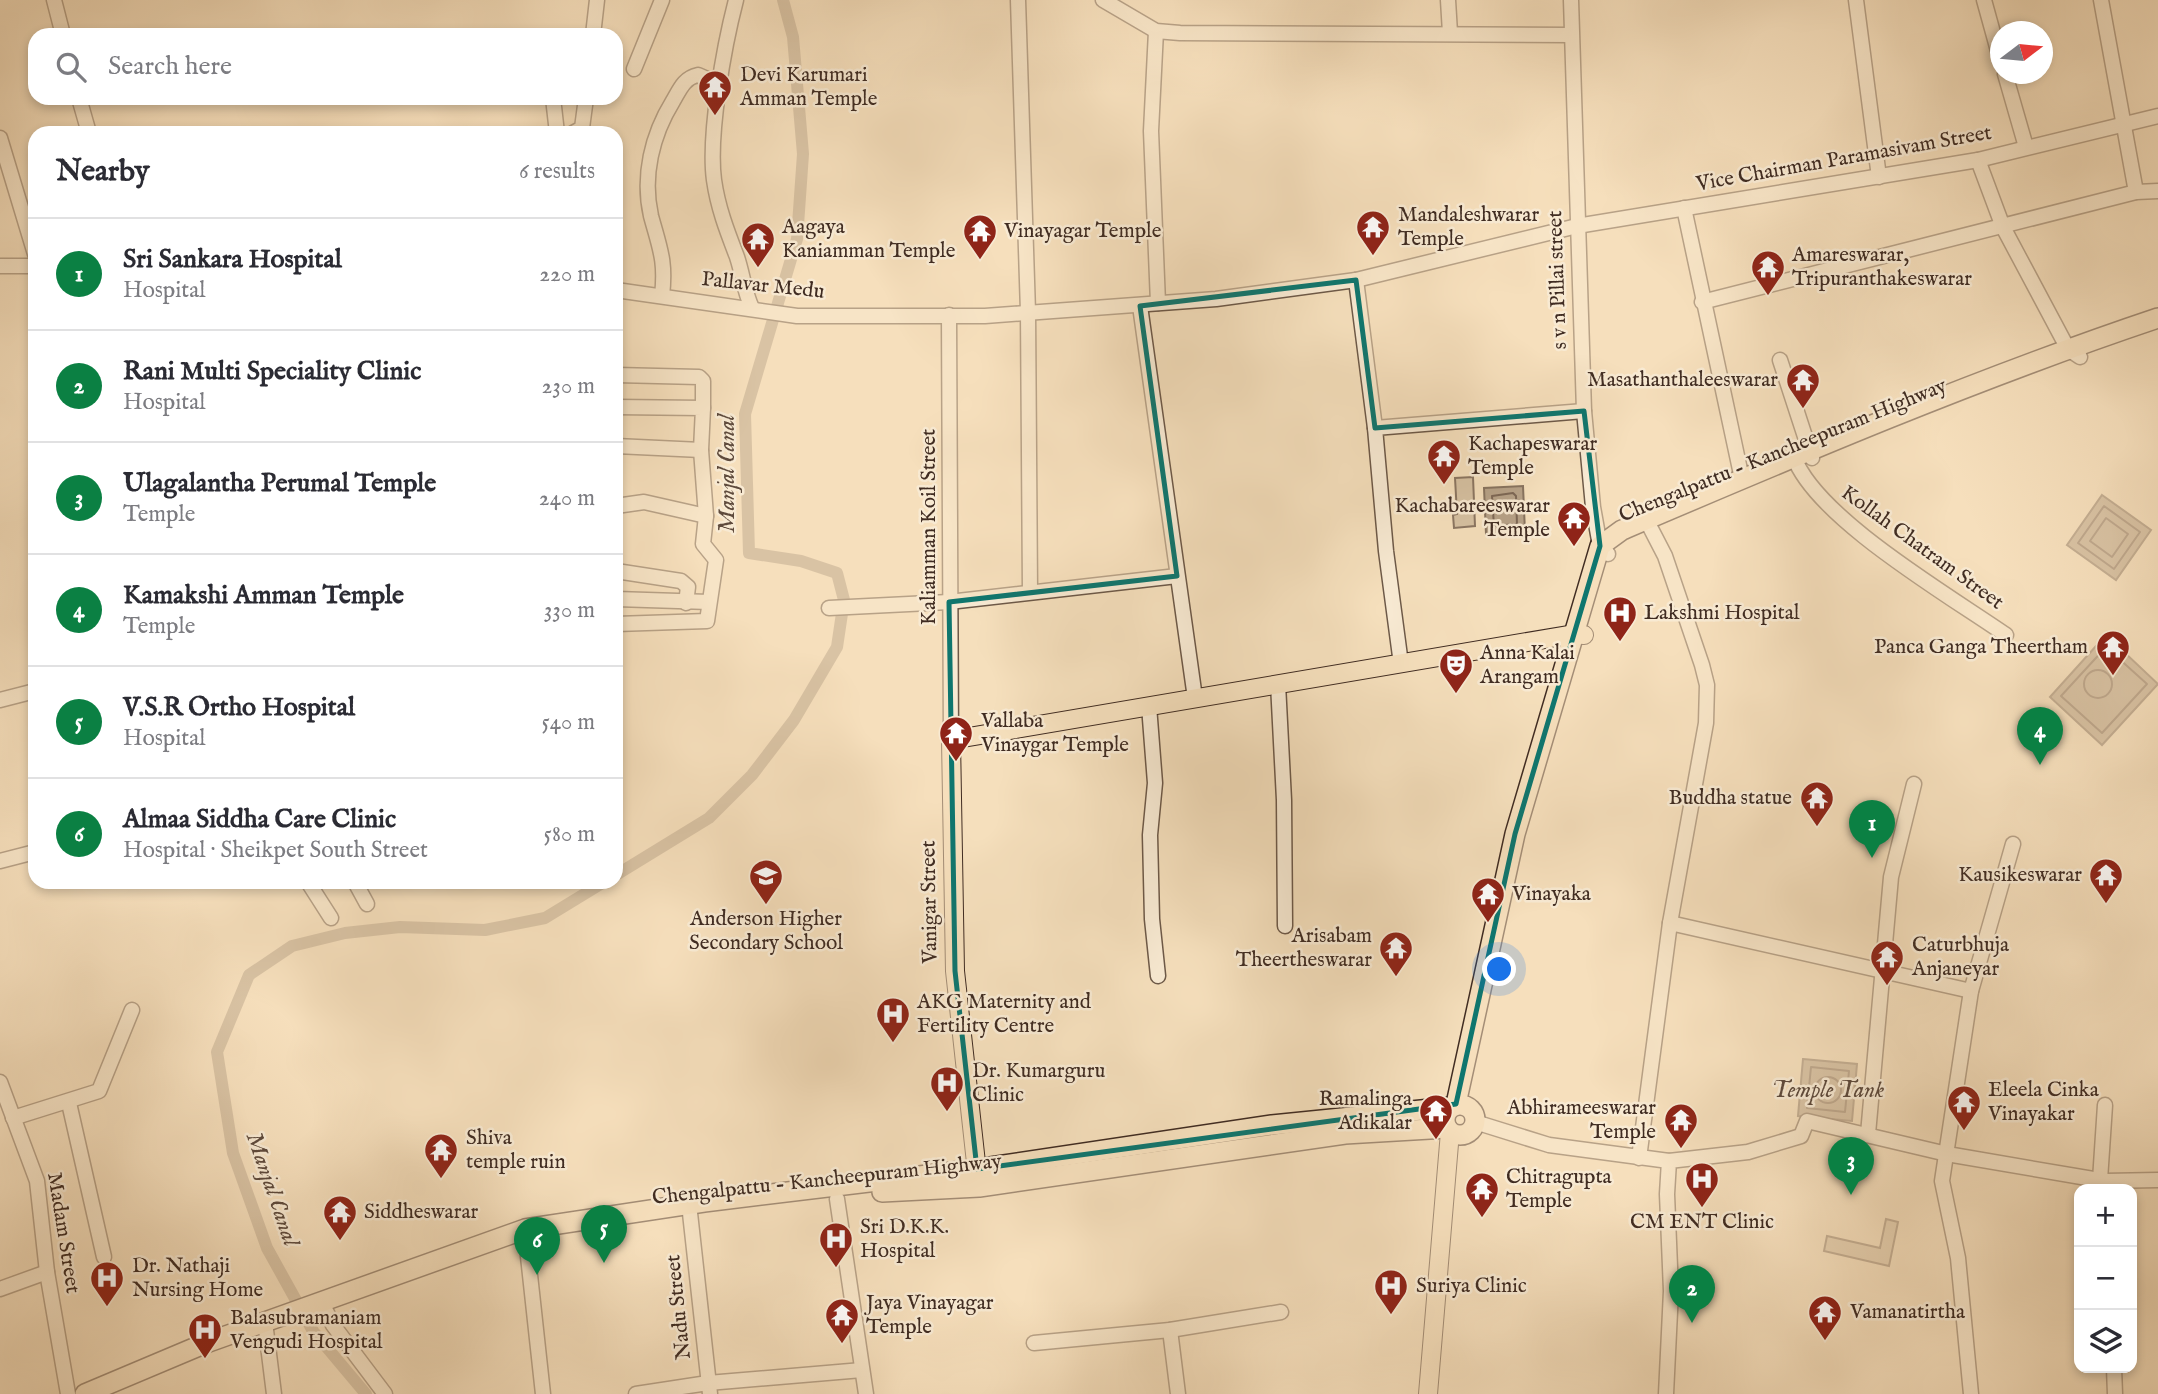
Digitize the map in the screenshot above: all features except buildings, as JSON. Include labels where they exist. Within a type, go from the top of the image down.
[{"type":"highway","points":[[1462,1110],[1445,1115],[1452,1132],[1470,1132],[1462,1110],[1523,855],[1579,635],[1604,550],[1622,530],[1742,479],[1804,458],[2158,318]]},
{"type":"highway","points":[[2074,353],[2158,326]]},
{"type":"highway","name":"Chengalpattu - Kancheepuram Highway","points":[[1604,550],[1804,458]]},
{"type":"highway","points":[[85,1394],[206,1342],[322,1307],[525,1235],[690,1210],[978,1178],[1272,1125],[1462,1110]]},
{"type":"highway","name":"Chengalpattu - Kancheepuram Highway","points":[[690,1210],[837,1199],[978,1178],[1345,1133],[1452,1132]]},
{"type":"highway","points":[[111,1394],[300,1314]]},
{"type":"main road","points":[[951,740],[1579,635]]},
{"type":"main road","name":"Vanigar Street","points":[[951,740],[955,971],[978,1178]]},
{"type":"main road","points":[[1428,1394],[1452,1132]]},
{"type":"main road","points":[[1438,1394],[1452,1132]]},
{"type":"street","points":[[54,0],[60,28]]},
{"type":"street","points":[[594,28],[597,0]]},
{"type":"street","points":[[634,69],[662,0]]},
{"type":"street","points":[[736,0],[712,147],[714,179],[722,219],[738,261],[742,286],[752,308]]},
{"type":"street","points":[[1018,0],[1028,312],[1030,592]]},
{"type":"street","points":[[1103,0],[1156,31],[1571,35]]},
{"type":"street","points":[[1448,0],[1450,33]]},
{"type":"street","name":"s v n Pillai street","points":[[1571,0],[1584,411],[1593,507],[1604,550]]},
{"type":"street","points":[[1856,0],[1879,177]]},
{"type":"street","points":[[1984,0],[1990,22]]},
{"type":"street","points":[[2101,0],[2136,192]]},
{"type":"street","points":[[1156,31],[1151,131],[1158,303]]},
{"type":"street","points":[[662,296],[665,265],[651,213],[647,181],[650,154],[660,121],[685,80],[698,75],[721,85]]},
{"type":"street","points":[[2008,84],[2026,147]]},
{"type":"street","points":[[81,105],[87,126]]},
{"type":"street","points":[[553,105],[556,126]]},
{"type":"street","points":[[582,126],[585,105]]},
{"type":"street","name":"Vice Chairman Paramasivam Street","points":[[1356,280],[1577,226],[1978,160],[2158,116]]},
{"type":"street","points":[[0,138],[28,231]]},
{"type":"street","points":[[1978,160],[2003,227],[2074,353]]},
{"type":"street","points":[[1702,302],[2136,192],[2158,191]]},
{"type":"street","points":[[1684,208],[1742,479]]},
{"type":"street","points":[[0,266],[28,266]]},
{"type":"street","points":[[1356,280],[1401,664]]},
{"type":"street","name":"Pallavar Medu","points":[[623,291],[797,316],[949,315],[1140,306],[1216,299],[1356,280]]},
{"type":"street","points":[[1140,306],[1195,698]]},
{"type":"street","name":"Kaliamman Koil Street","points":[[949,315],[951,740]]},
{"type":"street","name":"Kollah Chatram Street","points":[[1780,360],[1815,493],[1848,524],[2006,635]]},
{"type":"street","points":[[623,375],[699,377],[703,381],[701,450],[706,516],[703,544],[716,560],[705,622],[623,624]]},
{"type":"street","points":[[623,407],[703,408]]},
{"type":"street","points":[[1375,428],[1584,411]]},
{"type":"street","points":[[623,446],[701,450]]},
{"type":"street","points":[[623,505],[644,502],[706,516]]},
{"type":"street","points":[[1593,507],[1601,521],[1622,530]]},
{"type":"street","points":[[1639,1158],[1670,923],[1706,723],[1707,685],[1685,609],[1665,556],[1650,527]]},
{"type":"street","points":[[623,572],[685,583],[686,603]]},
{"type":"street","points":[[830,608],[949,603],[1177,576]]},
{"type":"street","points":[[623,599],[709,602]]},
{"type":"street","points":[[1278,684],[1284,800],[1285,926]]},
{"type":"street","points":[[0,700],[28,693]]},
{"type":"street","points":[[1149,706],[1155,783],[1150,835],[1152,919],[1158,976]]},
{"type":"street","points":[[1868,1134],[1891,877],[1914,784]]},
{"type":"street","points":[[1971,1394],[1958,1258],[1942,1181],[1971,991],[2013,844]]},
{"type":"street","points":[[0,860],[28,854]]},
{"type":"street","points":[[312,889],[331,918]]},
{"type":"street","points":[[359,889],[367,904]]},
{"type":"street","points":[[1670,923],[1971,991]]},
{"type":"street","points":[[13,1118],[69,1103],[99,1091],[132,1010]]},
{"type":"street","name":"Madam Street","points":[[0,1082],[37,1181],[47,1272],[68,1394]]},
{"type":"street","points":[[69,1103],[104,1258]]},
{"type":"street","points":[[2103,1184],[2105,1105]]},
{"type":"street","points":[[1462,1110],[1549,1145],[1639,1158],[1669,1161],[1748,1152],[1801,1136],[1807,1121],[1947,1154],[2103,1184],[2158,1180]]},
{"type":"street","points":[[1666,1394],[1671,1291],[1667,1194],[1669,1161]]},
{"type":"street","points":[[837,1199],[866,1394]]},
{"type":"street","name":"Nadu Street","points":[[690,1210],[709,1389]]},
{"type":"street","points":[[525,1235],[543,1394]]},
{"type":"street","points":[[0,1289],[47,1272]]},
{"type":"street","points":[[322,1307],[385,1394]]},
{"type":"street","points":[[1034,1343],[1170,1330],[1281,1312]]},
{"type":"street","points":[[267,1330],[274,1394]]},
{"type":"street","points":[[1170,1330],[1178,1394]]},
{"type":"street","points":[[636,1394],[709,1389],[862,1370]]},
{"type":"street","points":[[2114,1373],[2115,1394]]},
{"type":"highlighted area","points":[[1356,280],[1375,428],[1584,411],[1600,546],[1515,834],[1456,1104],[977,1169],[955,971],[949,602],[1177,576],[1140,306]]},
{"type":"shaded area","points":[[1473,477],[1475,526],[1454,528],[1453,515],[1457,514],[1455,478]]},
{"type":"shaded area","points":[[1886,1219],[1898,1222],[1889,1266],[1824,1251],[1827,1236],[1880,1248]]},
{"type":"water","points":[[1523,486],[1525,532],[1486,534],[1484,488]]},
{"type":"water","points":[[2102,495],[2151,530],[2116,580],[2067,545]]},
{"type":"water","points":[[2106,635],[2158,684],[2102,745],[2050,697]]},
{"type":"water","name":"Temple Tank","points":[[1803,1059],[1857,1064],[1852,1121],[1798,1116]]},
{"type":"waterway","name":"Manjal Canal","points":[[623,871],[709,818],[752,775],[794,720],[837,647],[844,600],[837,573],[801,561],[749,553],[745,414],[797,239],[803,154],[793,37],[783,0]]},
{"type":"waterway","name":"Manjal Canal","points":[[366,1394],[313,1331],[267,1248],[233,1153],[217,1052],[249,975],[292,946],[345,933],[400,927],[485,930],[545,918],[593,889]]},
{"type":"place","name":"Devi Karumari Amman Temple","points":[[715,117]]},
{"type":"place","name":"Mandaleshwarar Temple","points":[[1373,257]]},
{"type":"place","name":"Vinayagar Temple","points":[[980,261]]},
{"type":"place","name":"Aagaya Kaniamman Temple","points":[[758,269]]},
{"type":"place","name":"Amareswarar, Tripuranthakeswarar","points":[[1768,297]]},
{"type":"place","name":"Masathanthaleeswarar","points":[[1803,410]]},
{"type":"place","name":"Kachapeswarar Temple","points":[[1444,486]]},
{"type":"place","name":"Kachabareeswarar Temple","points":[[1574,548]]},
{"type":"place","name":"Lakshmi Hospital","points":[[1620,643]]},
{"type":"place","name":"Panca Ganga Theertham","points":[[2113,677]]},
{"type":"place","name":"Anna Kalai Arangam","points":[[1456,695]]},
{"type":"place","name":"Vallaba Vinaygar Temple","points":[[956,763]]},
{"type":"place","name":"Kamakshi Amman Temple","points":[[2040,765]]},
{"type":"place","name":"Buddha statue","points":[[1817,828]]},
{"type":"place","name":"Sri Sankara Hospital","points":[[1872,858]]},
{"type":"place","name":"Kausikeswarar","points":[[2106,905]]},
{"type":"place","name":"Anderson Higher Secondary School","points":[[766,906]]},
{"type":"place","name":"Vinayaka","points":[[1488,924]]},
{"type":"place","name":"Arisabam Theertheswarar","points":[[1396,978]]},
{"type":"place","name":"Caturbhuja Anjaneyar","points":[[1887,987]]},
{"type":"place","name":"AKG Maternity and Fertility Centre","points":[[893,1044]]},
{"type":"place","name":"Dr. Kumarguru Clinic","points":[[947,1113]]},
{"type":"place","name":"Eleela Cinka Vinayakar","points":[[1964,1132]]},
{"type":"place","name":"Ramalinga Adikalar","points":[[1436,1141]]},
{"type":"place","name":"Abhirameeswarar Temple","points":[[1681,1150]]},
{"type":"place","name":"Shiva temple ruin","points":[[441,1180]]},
{"type":"place","name":"Ulagalantha Perumal Temple","points":[[1851,1195]]},
{"type":"place","name":"CM ENT Clinic","points":[[1702,1209]]},
{"type":"place","name":"Chitragupta Temple","points":[[1482,1219]]},
{"type":"place","name":"Siddheswarar","points":[[340,1242]]},
{"type":"place","name":"V.S.R Ortho Hospital","points":[[604,1263]]},
{"type":"place","name":"Sri D.K.K. Hospital","points":[[836,1269]]},
{"type":"place","name":"Almaa Siddha Care Clinic","points":[[537,1275]]},
{"type":"place","name":"Dr. Nathaji Nursing Home","points":[[107,1308]]},
{"type":"place","name":"Suriya Clinic","points":[[1391,1316]]},
{"type":"place","name":"Rani Multi Speciality Clinic","points":[[1692,1323]]},
{"type":"place","name":"Vamanatirtha","points":[[1825,1342]]},
{"type":"place","name":"Jaya Vinayagar Temple","points":[[842,1345]]},
{"type":"place","name":"Balasubramaniam Vengudi Hospital","points":[[205,1360]]}]
